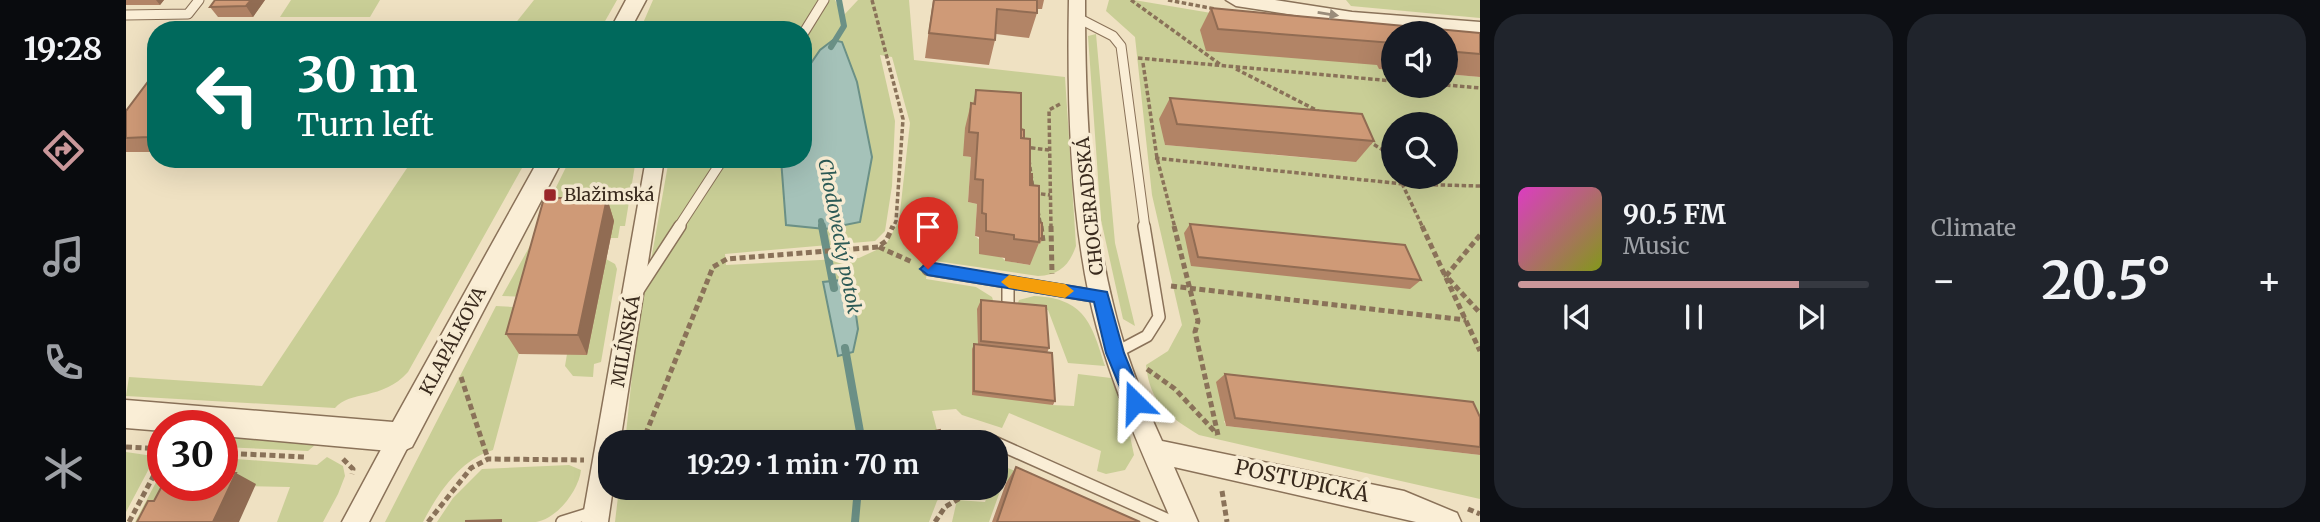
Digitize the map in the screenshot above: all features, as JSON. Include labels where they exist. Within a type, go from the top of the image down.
[{"type":"street","points":[[625,21],[636,0]]},
{"type":"street","name":"CHOCERADSKÁ","points":[[1077,0],[1089,226],[1101,297],[1154,451],[1185,522]]},
{"type":"street","points":[[1236,0],[1352,18],[1480,28]]},
{"type":"street","name":"KLAPÁLKOVA","points":[[355,522],[546,168]]},
{"type":"street","name":"MILÍNSKÁ","points":[[596,516],[654,168]]},
{"type":"street","points":[[126,414],[401,437]]},
{"type":"street","name":"POSTUPICKÁ","points":[[1154,451],[1404,504],[1448,522]]},
{"type":"lane","points":[[126,15],[188,14],[199,0]]},
{"type":"lane","points":[[811,21],[824,1]]},
{"type":"lane","points":[[1076,17],[1113,36],[1124,57],[1133,155],[1155,284],[1159,317],[1155,331],[1146,339],[1119,352]]},
{"type":"lane","points":[[634,296],[717,168]]},
{"type":"lane","points":[[928,269],[1101,297]]},
{"type":"lane","points":[[1008,282],[1008,312]]},
{"type":"lane","points":[[1008,448],[1173,522]]},
{"type":"lane","points":[[562,522],[596,516]]},
{"type":"path","points":[[872,0],[903,120],[896,221],[886,241],[878,247]]},
{"type":"path","points":[[1131,0],[1223,66]]},
{"type":"path","points":[[1124,57],[1381,80]]},
{"type":"path","points":[[1119,352],[1175,388],[1221,437],[1195,331],[1198,321],[1191,288],[1157,158],[1142,58]]},
{"type":"path","points":[[1232,67],[1329,117]]},
{"type":"path","points":[[1458,86],[1480,88]]},
{"type":"path","points":[[1052,289],[1049,110],[1065,101]]},
{"type":"path","points":[[1362,137],[1381,149]]},
{"type":"path","points":[[1049,150],[1024,148],[1034,180],[1032,193],[1042,241],[1051,242]]},
{"type":"path","points":[[1133,155],[1381,182]]},
{"type":"path","points":[[1458,185],[1480,186]]},
{"type":"path","points":[[1405,189],[1480,351]]},
{"type":"path","points":[[1032,193],[1050,195]]},
{"type":"path","points":[[1446,276],[1480,235]]},
{"type":"path","points":[[647,430],[704,283],[713,267],[727,259],[878,247],[928,269]]},
{"type":"path","points":[[1446,276],[1480,313]]},
{"type":"path","points":[[1155,284],[1466,320]]},
{"type":"path","points":[[459,370],[488,459]]},
{"type":"path","points":[[126,447],[147,448]]},
{"type":"path","points":[[238,454],[312,457]]},
{"type":"path","points":[[333,454],[353,469],[351,484]]},
{"type":"path","points":[[428,522],[471,468],[488,459],[588,460]]},
{"type":"path","points":[[129,522],[147,488]]},
{"type":"path","points":[[936,522],[945,507],[957,500]]},
{"type":"green space","points":[[291,0],[380,0],[370,17],[280,17]]},
{"type":"green space","points":[[534,0],[617,0],[605,21],[517,21]]},
{"type":"green space","points":[[653,0],[835,0],[843,16],[858,0],[909,0],[914,60],[1065,77],[1076,246],[1070,259],[1052,274],[1038,276],[929,260],[926,279],[976,287],[992,297],[996,310],[1051,405],[1074,406],[1078,374],[1111,378],[1125,412],[1134,455],[1125,470],[1106,474],[1097,471],[1101,451],[1009,413],[1002,428],[962,415],[956,409],[932,411],[937,430],[626,430],[640,299],[650,266],[667,168],[782,168],[786,225],[861,113],[857,82],[820,50],[812,62],[812,21],[644,21]],"holes":[[[880,55],[892,57],[910,123],[899,221],[885,246],[859,258],[726,265],[725,254],[875,241],[885,231],[892,186],[895,121]],[[966,128],[1029,265],[1006,261],[975,236],[977,204],[968,202],[971,157],[964,156]],[[851,279],[858,329],[823,282]]]},
{"type":"green space","points":[[1109,0],[1134,0],[1336,34],[1381,66],[1381,98],[1458,98],[1458,75],[1480,77],[1480,454],[1224,421],[1226,426],[1480,455],[1480,499],[1199,435],[1170,415],[1156,399],[1146,365],[1168,351],[1182,325],[1152,195],[1135,37],[1106,11]],"holes":[[[1164,139],[1355,162],[1165,145]]]},
{"type":"green space","points":[[1346,0],[1480,0],[1480,18],[1351,6]]},
{"type":"green space","points":[[1096,34],[1115,243],[1135,326],[1123,319],[1101,220],[1088,36]]},
{"type":"green space","points":[[407,168],[522,168],[408,372],[388,387],[341,402],[335,408],[126,396],[129,377],[262,386]]},
{"type":"green space","points":[[566,168],[635,168],[625,226],[620,226],[618,238],[610,238],[534,297],[502,296],[536,235],[533,234]]},
{"type":"green space","points":[[606,259],[615,264],[617,269],[601,362],[594,364],[593,377],[573,376],[565,366],[567,354],[587,354]]},
{"type":"green space","points":[[1034,296],[1065,302],[1084,316],[1096,338],[1105,366],[1068,363],[1048,310],[1016,308],[1019,300]]},
{"type":"green space","points":[[496,306],[531,308],[493,450],[481,454],[452,478],[423,522],[385,522]]},
{"type":"green space","points":[[238,434],[316,444],[308,451],[238,448]]},
{"type":"green space","points":[[126,452],[147,455],[147,472],[126,512]]},
{"type":"green space","points":[[327,457],[343,466],[345,476],[323,522],[277,522],[290,487],[238,486],[238,459],[317,465]]},
{"type":"green space","points":[[569,465],[581,470],[576,486],[559,510],[544,520],[437,522],[453,498],[482,469]]},
{"type":"green space","points":[[1008,468],[1080,498],[1076,512],[1008,482]]},
{"type":"green space","points":[[147,499],[181,501],[167,522],[135,522]]},
{"type":"green space","points":[[618,500],[938,500],[929,522],[615,522]]},
{"type":"green space","points":[[957,500],[997,500],[989,522],[952,522]]},
{"type":"water","points":[[833,40],[842,42],[857,82],[872,157],[860,222],[825,229],[786,225],[782,168],[812,168],[812,62],[820,50]]},
{"type":"water","points":[[851,279],[858,329],[853,352],[838,356],[823,282]]},
{"type":"building","points":[[215,0],[251,0],[246,6],[210,7]]},
{"type":"building","points":[[934,0],[1037,0],[1037,13],[997,9],[995,40],[929,33]]},
{"type":"building","points":[[1211,8],[1381,24],[1381,42],[1218,29]]},
{"type":"building","points":[[1458,31],[1480,33],[1480,54],[1458,52]]},
{"type":"building","points":[[147,83],[147,137],[126,138],[126,111]]},
{"type":"building","points":[[976,90],[1021,93],[1021,138],[1030,139],[1030,185],[1039,186],[1039,242],[1014,239],[1014,235],[986,231],[986,214],[982,213],[983,180],[975,179],[978,133],[969,132],[971,103],[975,104]]},
{"type":"building","points":[[1170,98],[1362,114],[1374,141],[1177,124]]},
{"type":"building","points":[[544,198],[607,198],[578,335],[506,334]]},
{"type":"building","points":[[1039,222],[1042,223],[1042,239],[1039,238]]},
{"type":"building","points":[[1190,224],[1405,245],[1421,280],[1198,257]]},
{"type":"building","points":[[981,300],[1046,306],[1049,348],[981,341]]},
{"type":"building","points":[[974,344],[1052,353],[1055,401],[974,391]]},
{"type":"building","points":[[1225,374],[1473,402],[1480,417],[1480,447],[1235,418]]},
{"type":"building","points":[[1016,467],[1140,522],[997,522],[1005,500],[1008,500],[1008,490]]},
{"type":"building","points":[[148,501],[223,501],[213,522],[137,522]]},
{"type":"building","points":[[466,521],[501,522],[466,522]]},
{"type":"waterway","name":"Chodovecký potok","points":[[831,47],[844,26],[839,0]]},
{"type":"waterway","name":"Chodovecký potok","points":[[821,221],[822,228]]},
{"type":"waterway","name":"Chodovecký potok","points":[[822,226],[834,288]]},
{"type":"waterway","name":"Chodovecký potok","points":[[845,348],[860,430]]},
{"type":"waterway","name":"Chodovecký potok","points":[[855,522],[857,500]]},
{"type":"slow traffic","points":[[1009,282],[1065,291]]},
{"type":"place","name":"Blažimská","points":[[550,195]]},
{"type":"route","points":[[928,269],[1101,297],[1115,353],[1135,402]]}]
